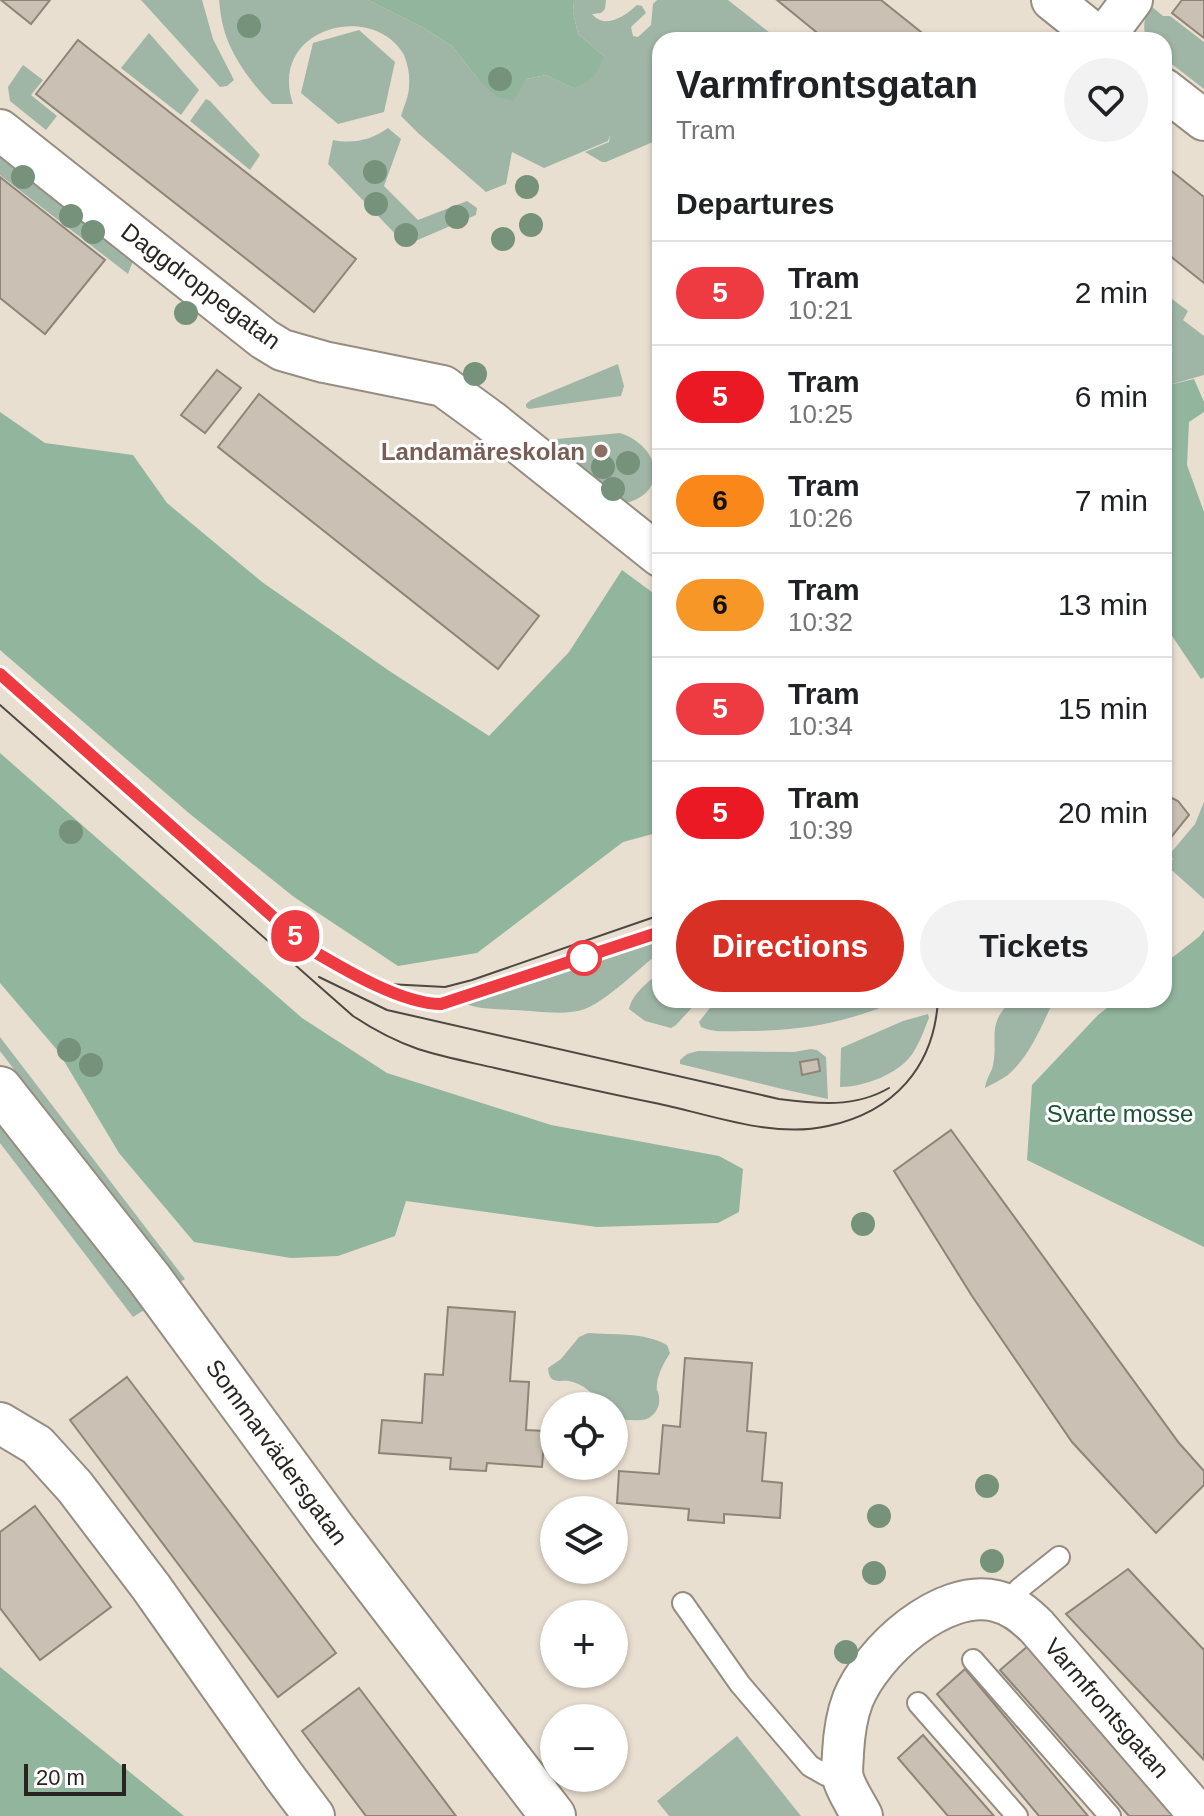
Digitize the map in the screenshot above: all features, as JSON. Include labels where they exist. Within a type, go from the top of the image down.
[{"type":"street","points":[[1052,0],[1092,32]]},
{"type":"street","points":[[1108,32],[1132,0]]},
{"type":"street","points":[[1172,95],[1204,120]]},
{"type":"street","name":"Daggdroppegatan","points":[[0,130],[264,339],[282,350],[324,362],[443,386],[652,550]]},
{"type":"street","name":"Sommarvädersgatan","points":[[0,1089],[149,1278],[333,1529],[553,1816]]},
{"type":"street","points":[[0,1423],[44,1452],[84,1500],[314,1816]]},
{"type":"street","points":[[862,1816],[842,1777],[844,1730],[854,1697],[873,1665],[897,1639],[949,1606],[968,1600],[994,1600],[1010,1606]]},
{"type":"street","name":"Varmfrontsgatan","points":[[1010,1606],[1037,1627],[1200,1816]]},
{"type":"lane","points":[[1010,1606],[1019,1589],[1059,1557]]},
{"type":"lane","points":[[683,1603],[740,1684],[810,1766],[826,1775],[842,1777]]},
{"type":"lane","points":[[973,1660],[1110,1816]]},
{"type":"lane","points":[[918,1703],[1017,1816]]},
{"type":"green space","points":[[141,0],[202,0],[213,39],[234,80],[220,87]]},
{"type":"green space","points":[[219,0],[368,0],[452,46],[478,79],[526,79],[546,75],[573,88],[604,56],[578,34],[574,0],[606,0],[601,13],[592,14],[603,21],[615,20],[637,5],[642,6],[646,13],[631,27],[633,36],[638,37],[651,25],[653,4],[657,0],[728,0],[769,32],[652,32],[652,142],[606,162],[585,152],[609,142],[610,135],[608,141],[544,168],[512,152],[506,184],[486,192],[401,116],[409,90],[408,70],[404,55],[389,38],[370,29],[348,26],[327,30],[309,41],[295,57],[289,78],[293,104],[272,104],[236,58],[223,26]]},
{"type":"green space","points":[[368,0],[574,0],[578,34],[604,56],[593,76],[579,86],[573,88],[546,75],[526,79],[514,101],[497,97],[452,46]]},
{"type":"green space","points":[[1151,6],[1163,16],[1170,16],[1204,42],[1204,89],[1172,64],[1172,32],[1145,32]]},
{"type":"green space","points":[[359,30],[395,62],[384,112],[338,124],[301,93],[313,43]]},
{"type":"green space","points":[[149,33],[199,90],[181,115],[121,68]]},
{"type":"green space","points":[[23,65],[43,80],[31,95],[57,116],[46,130],[10,101],[8,87]]},
{"type":"green space","points":[[206,99],[260,155],[250,170],[190,121]]},
{"type":"green space","points":[[388,128],[401,139],[384,186],[418,220],[467,201],[477,208],[476,215],[406,245],[328,164],[333,140],[362,140]]},
{"type":"green space","points":[[0,152],[133,261],[128,274],[0,175]]},
{"type":"green space","points":[[1172,299],[1188,311],[1183,320],[1204,336],[1204,375],[1172,384]]},
{"type":"green space","points":[[618,364],[624,386],[621,396],[526,407],[531,400]]},
{"type":"green space","points":[[1194,379],[1204,402],[1204,412],[1189,422],[1187,465],[1204,512],[1204,677],[1201,679],[1172,636],[1172,384]]},
{"type":"green space","points":[[0,412],[45,443],[133,455],[167,503],[262,582],[489,736],[569,652],[622,570],[652,592],[652,834],[623,842],[477,953],[398,966],[294,897],[190,814],[0,650]]},
{"type":"green space","points":[[620,433],[645,449],[652,460],[652,484],[636,500],[620,504],[547,446],[557,439]]},
{"type":"green space","points":[[0,753],[302,1018],[387,1073],[551,1125],[719,1156],[743,1169],[739,1212],[718,1223],[597,1227],[406,1201],[395,1236],[338,1256],[291,1258],[194,1242],[119,1153],[58,1051],[0,983]]},
{"type":"green space","points":[[1204,802],[1204,899],[1172,870],[1172,851],[1195,824]]},
{"type":"green space","points":[[652,928],[652,959],[613,992],[585,1009],[560,1013],[494,1009],[473,1006],[460,1001],[459,996]]},
{"type":"green space","name":"Svarte mosse","points":[[1204,930],[1204,1247],[1027,1160],[1032,1085],[1107,1008],[1172,1008],[1172,958]]},
{"type":"green space","points":[[652,979],[652,1008],[692,1008],[671,1028],[645,1021],[629,1009]]},
{"type":"green space","points":[[879,1008],[842,1020],[765,1031],[701,1027],[699,1022],[709,1009]]},
{"type":"green space","points":[[1050,1008],[1022,1060],[1008,1075],[985,1088],[994,1059],[996,1025],[1004,1009]]},
{"type":"green space","points":[[928,1014],[915,1049],[899,1067],[870,1082],[840,1087],[841,1048],[903,1021]]},
{"type":"green space","points":[[0,1037],[185,1279],[177,1284],[0,1051]]},
{"type":"green space","points":[[811,1049],[826,1057],[828,1099],[680,1064],[687,1054],[698,1051],[794,1052]]},
{"type":"green space","points":[[0,1114],[149,1307],[133,1317],[0,1143]]},
{"type":"green space","points":[[588,1333],[638,1336],[667,1345],[670,1353],[659,1376],[659,1405],[652,1416],[628,1420],[628,1392],[589,1392],[579,1384],[551,1378],[548,1368],[561,1359],[579,1337]]},
{"type":"green space","points":[[0,1667],[184,1816],[0,1816]]},
{"type":"green space","points":[[737,1736],[801,1816],[669,1816],[657,1801]]},
{"type":"building","points":[[1,0],[50,0],[31,24]]},
{"type":"building","points":[[777,0],[881,0],[921,32],[816,32]]},
{"type":"building","points":[[1182,0],[1204,0],[1204,38],[1172,13]]},
{"type":"building","points":[[78,40],[356,259],[314,312],[36,94]]},
{"type":"building","points":[[1172,171],[1204,197],[1204,283],[1172,257]]},
{"type":"building","points":[[0,177],[105,260],[45,334],[0,298]]},
{"type":"building","points":[[217,370],[241,388],[205,433],[181,415]]},
{"type":"building","points":[[259,394],[539,616],[498,669],[218,447]]},
{"type":"building","points":[[1172,798],[1189,815],[1172,836]]},
{"type":"building","points":[[818,1059],[820,1071],[802,1075],[800,1062]]},
{"type":"building","points":[[951,1130],[1179,1443],[1204,1471],[1204,1485],[1156,1533],[1072,1442],[972,1296],[894,1171]]},
{"type":"building","points":[[448,1307],[515,1312],[510,1381],[529,1382],[526,1430],[540,1431],[540,1467],[487,1463],[486,1471],[450,1469],[451,1458],[379,1453],[382,1420],[422,1423],[425,1374],[443,1375]]},
{"type":"building","points":[[685,1358],[752,1363],[747,1431],[766,1433],[762,1481],[782,1483],[780,1518],[724,1514],[724,1523],[688,1520],[689,1509],[628,1504],[628,1496],[617,1496],[618,1480],[628,1480],[628,1472],[659,1474],[663,1425],[680,1427]]},
{"type":"building","points":[[127,1377],[336,1653],[278,1697],[70,1420]]},
{"type":"building","points":[[35,1506],[111,1607],[40,1660],[0,1608],[0,1532]]},
{"type":"building","points":[[1128,1569],[1204,1650],[1204,1760],[1066,1614]]},
{"type":"building","points":[[1028,1646],[1178,1816],[1129,1816],[1000,1670]]},
{"type":"building","points":[[965,1669],[1088,1816],[1039,1816],[937,1694]]},
{"type":"building","points":[[359,1688],[456,1816],[366,1816],[302,1731]]},
{"type":"building","points":[[923,1735],[994,1816],[948,1816],[898,1758]]},
{"type":"tram line","points":[[0,673],[308,948],[390,992],[441,1004],[652,935]]},
{"type":"tram line","name":"5","points":[[0,674],[308,948],[398,994],[430,1004],[441,1004],[652,935]]},
{"type":"tram line","points":[[0,705],[353,1016],[385,1035],[418,1049],[741,1124],[806,1129],[852,1119],[891,1098],[919,1066],[935,1024],[937,1008]]},
{"type":"tram line","points":[[388,984],[445,987],[652,918]]},
{"type":"tram line","points":[[319,977],[387,1010],[779,1099],[849,1102],[889,1088]]},
{"type":"place","name":"Landamäreskolan","points":[[601,451]]}]
